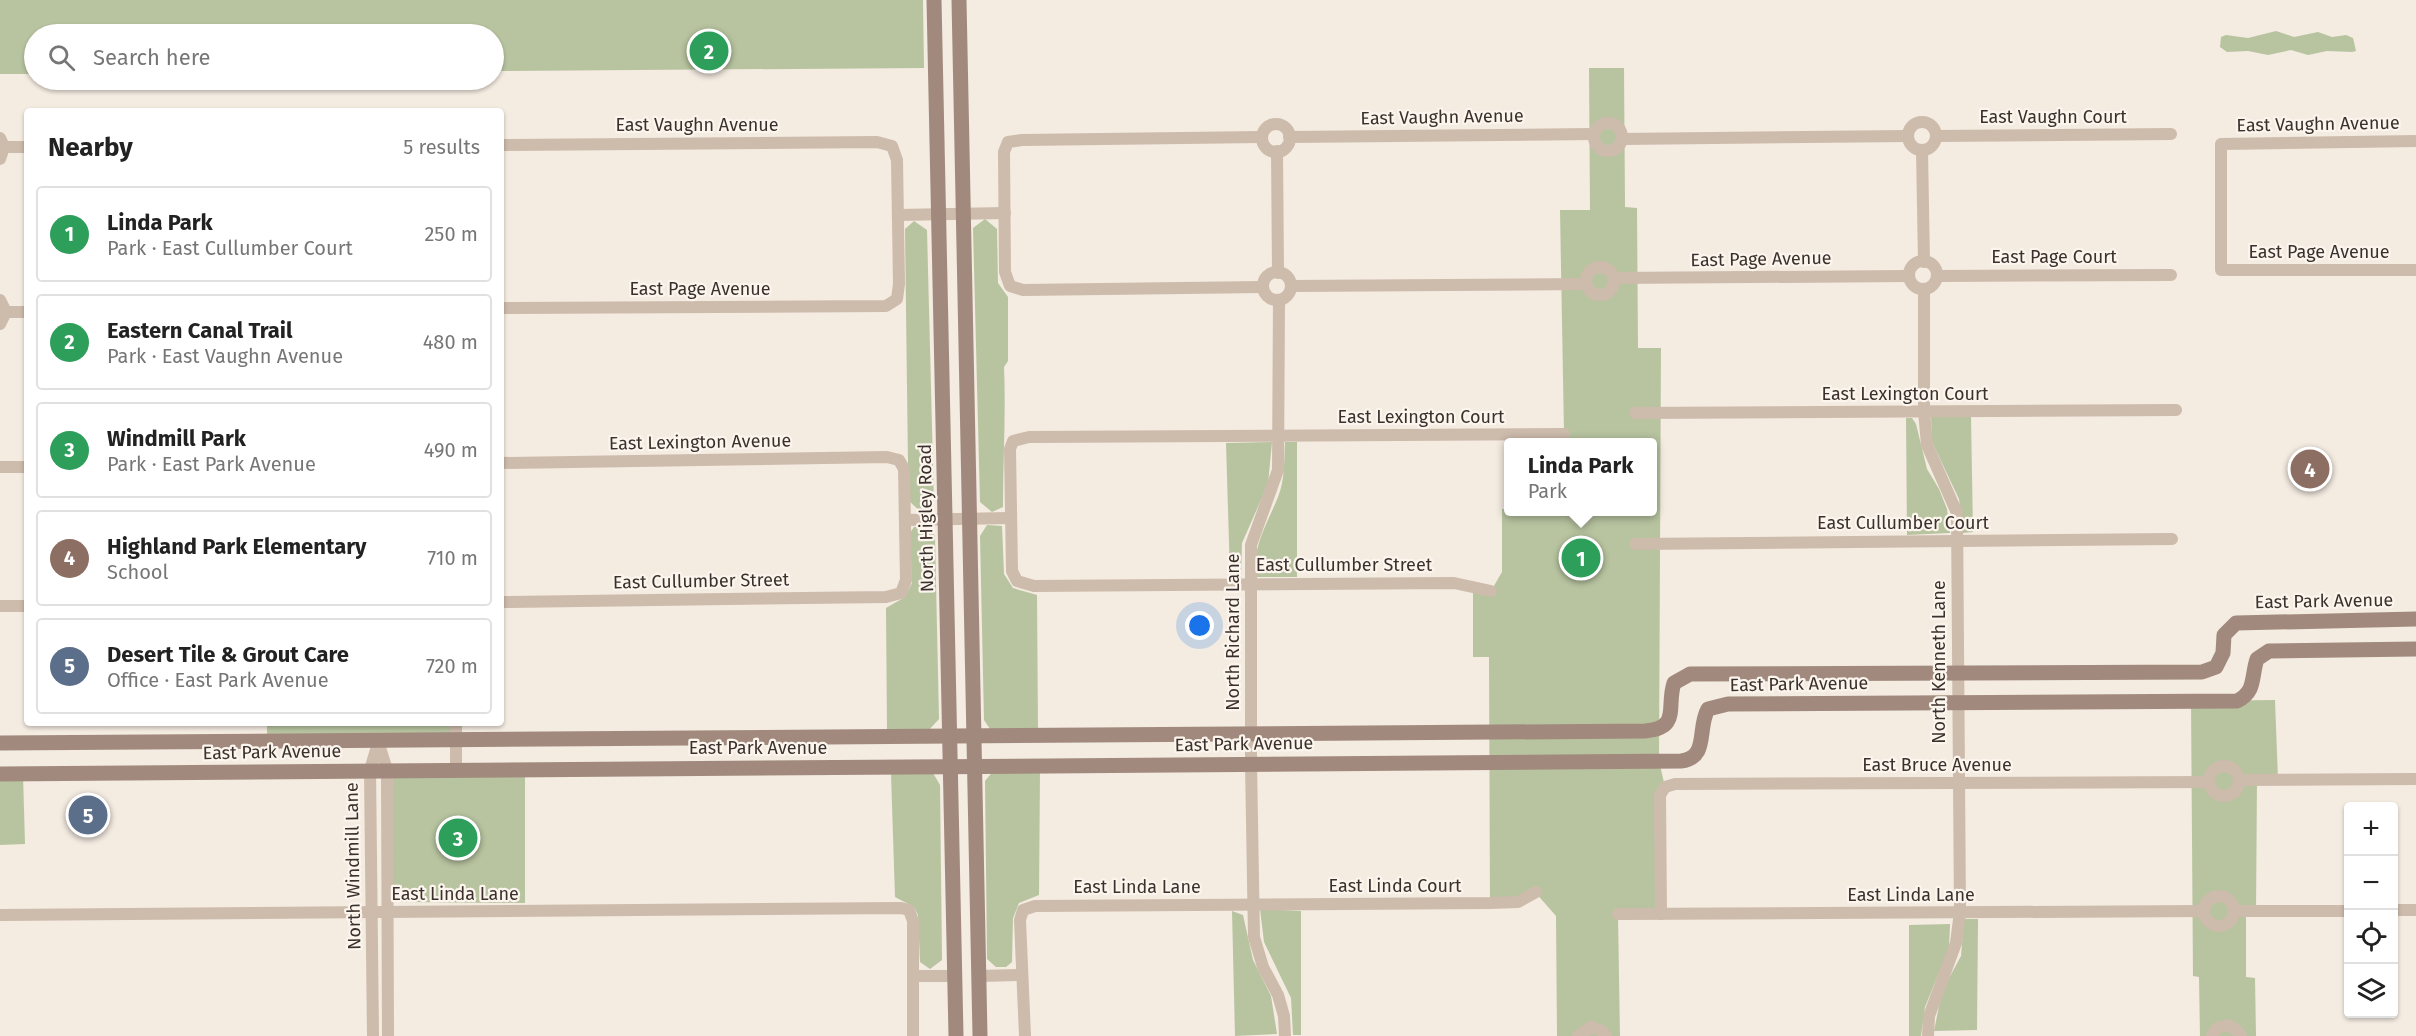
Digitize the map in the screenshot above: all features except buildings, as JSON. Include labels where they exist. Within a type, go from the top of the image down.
[{"type":"street","name":"North Higley Road","points":[[934,0],[956,1036]]},
{"type":"street","points":[[959,0],[980,1036]]},
{"type":"street","points":[[1611,123],[1619,129],[1621,139],[1616,147],[1606,150],[1596,144],[1594,134],[1601,125],[1611,123]]},
{"type":"street","points":[[1923,123],[1932,128],[1936,136],[1932,146],[1922,150],[1912,145],[1908,136],[1912,127],[1923,123]]},
{"type":"street","points":[[1275,124],[1285,128],[1289,137],[1287,146],[1276,152],[1265,147],[1262,137],[1267,127],[1275,124]]},
{"type":"street","name":"East Vaughn Avenue","points":[[1289,137],[1594,134]]},
{"type":"street","name":"East Vaughn Court","points":[[1936,136],[2171,134]]},
{"type":"street","points":[[1621,139],[1908,136]]},
{"type":"street","points":[[1262,137],[1008,142],[1004,152],[1005,272],[1010,286],[1023,290],[1263,287]]},
{"type":"street","name":"East Vaughn Avenue","points":[[2221,270],[2221,144],[2416,141]]},
{"type":"street","name":"East Vaughn Avenue","points":[[504,145],[877,142],[892,146],[897,160],[898,215]]},
{"type":"street","points":[[1,148],[24,147]]},
{"type":"street","points":[[1922,150],[1924,262]]},
{"type":"street","points":[[1276,152],[1278,273]]},
{"type":"street","points":[[898,215],[1005,213]]},
{"type":"street","name":"East Page Avenue","points":[[504,308],[886,306],[897,299],[899,284],[898,215]]},
{"type":"street","points":[[1924,262],[1934,266],[1937,276],[1933,285],[1924,289],[1914,285],[1910,276],[1914,266],[1924,262]]},
{"type":"street","points":[[1596,268],[1607,270],[1613,278],[1611,288],[1602,294],[1592,292],[1586,284],[1588,274],[1596,268]]},
{"type":"street","name":"East Page Avenue","points":[[2221,270],[2416,270]]},
{"type":"street","points":[[1278,273],[1288,277],[1291,286],[1287,296],[1279,300],[1268,296],[1263,287],[1268,276],[1278,273]]},
{"type":"street","name":"East Page Court","points":[[1937,276],[2171,275]]},
{"type":"street","name":"East Page Avenue","points":[[1613,278],[1910,276]]},
{"type":"street","points":[[1291,286],[1586,284]]},
{"type":"street","name":"North Kenneth Lane","points":[[1924,289],[1924,411],[1927,445],[1957,513],[1960,912],[1956,944],[1929,1016],[1928,1036]]},
{"type":"street","name":"North Richard Lane","points":[[1279,300],[1278,470],[1251,545],[1252,904],[1254,937],[1263,967],[1278,995],[1284,1016],[1285,1036]]},
{"type":"street","points":[[0,324],[3,306],[24,311]]},
{"type":"street","name":"East Lexington Court","points":[[1635,413],[2176,410]]},
{"type":"street","name":"East Lexington Court","points":[[1279,435],[1564,434]]},
{"type":"street","points":[[905,520],[1011,518],[1010,449],[1013,441],[1029,437],[1279,435]]},
{"type":"street","name":"East Lexington Avenue","points":[[504,463],[887,458],[899,460],[904,469],[905,520]]},
{"type":"street","points":[[0,467],[24,467]]},
{"type":"street","name":"East Cullumber Street","points":[[1011,518],[1012,571],[1017,581],[1034,585],[1454,583],[1491,591]]},
{"type":"street","name":"East Cullumber Street","points":[[504,602],[886,597],[901,592],[906,580],[905,520]]},
{"type":"street","name":"East Cullumber Court","points":[[1635,544],[2172,539]]},
{"type":"street","points":[[0,606],[24,606]]},
{"type":"street","name":"East Park Avenue","points":[[0,743],[1645,731],[1661,729],[1669,721],[1674,683],[1690,674],[2202,672],[2216,666],[2220,661],[2224,635],[2236,623],[2416,620]]},
{"type":"street","name":"East Park Avenue","points":[[0,774],[1681,761],[1695,757],[1699,752],[1703,717],[1708,709],[1715,706],[2237,701],[2247,696],[2252,688],[2257,659],[2269,651],[2416,649]]},
{"type":"street","points":[[456,726],[456,769]]},
{"type":"street","name":"North Windmill Lane","points":[[373,1036],[370,770],[378,741]]},
{"type":"street","name":"North Windmill Lane","points":[[378,741],[387,770],[388,1036]]},
{"type":"street","points":[[2209,782],[2213,771],[2221,766],[2234,770],[2239,780],[2416,779]]},
{"type":"street","name":"East Bruce Avenue","points":[[1661,914],[1660,795],[1665,787],[1675,784],[2209,782],[2212,791],[2226,797],[2236,790],[2239,780]]},
{"type":"street","name":"East Linda Court","points":[[1252,904],[1518,902],[1536,892]]},
{"type":"street","name":"East Linda Lane","points":[[2221,896],[2231,902],[2234,911],[2230,921],[2218,926],[2208,921],[2204,911],[2211,899],[2221,896]]},
{"type":"street","name":"East Linda Lane","points":[[1022,975],[1020,920],[1023,910],[1035,906],[1252,904]]},
{"type":"street","name":"East Linda Lane","points":[[0,915],[901,908],[909,910],[913,921],[914,976]]},
{"type":"street","points":[[2398,910],[2416,910]]},
{"type":"street","name":"East Linda Lane","points":[[1618,914],[2204,911]]},
{"type":"street","name":"East Linda Lane","points":[[2234,911],[2344,911]]},
{"type":"street","points":[[979,976],[1022,975],[1025,1036]]},
{"type":"street","points":[[913,1036],[914,976],[955,976]]},
{"type":"street","points":[[2212,1036],[2217,1028],[2228,1026],[2234,1027],[2241,1036]]},
{"type":"street","points":[[1578,1036],[1591,1027],[1602,1031],[1606,1036]]},
{"type":"green space","points":[[0,0],[923,0],[924,68],[504,71],[504,24],[24,24],[24,74],[0,74]]},
{"type":"green space","points":[[2276,31],[2294,37],[2318,32],[2332,37],[2346,35],[2353,38],[2356,51],[2327,51],[2308,55],[2291,50],[2268,55],[2248,51],[2227,52],[2220,47],[2221,37],[2226,35],[2248,38]]},
{"type":"green space","points":[[1589,68],[1624,68],[1625,207],[1637,208],[1638,348],[1661,348],[1659,761],[1665,787],[1661,914],[1618,915],[1620,1036],[1557,1036],[1556,916],[1535,892],[1490,903],[1489,657],[1473,657],[1473,586],[1491,591],[1502,572],[1502,509],[1504,509],[1504,516],[1657,516],[1657,438],[1557,438],[1557,434],[1564,433],[1560,210],[1590,210]]},
{"type":"green space","points":[[985,219],[997,229],[998,283],[1008,297],[1008,361],[1004,367],[1003,507],[992,512],[980,502],[973,228]]},
{"type":"green space","points":[[914,221],[927,230],[934,505],[922,513],[909,501],[905,229]]},
{"type":"green space","points":[[1931,417],[1971,417],[1973,532],[1963,533],[1959,499],[1932,442]]},
{"type":"green space","points":[[1906,418],[1912,418],[1916,424],[1927,469],[1947,509],[1950,533],[1907,535]]},
{"type":"green space","points":[[1272,442],[1268,484],[1242,543],[1241,578],[1230,576],[1226,443]]},
{"type":"green space","points":[[1285,442],[1297,442],[1297,577],[1254,577],[1259,544],[1282,484]]},
{"type":"green space","points":[[987,525],[1002,526],[1004,574],[1013,588],[1037,595],[1038,731],[992,732],[984,720],[980,536]]},
{"type":"green space","points":[[928,526],[935,536],[939,719],[927,732],[887,732],[886,608],[905,597],[912,583],[910,533],[914,527]]},
{"type":"green space","points":[[2275,700],[2278,780],[2257,780],[2256,911],[2246,912],[2246,977],[2255,978],[2256,1036],[2200,1036],[2199,977],[2193,976],[2191,701]]},
{"type":"green space","points":[[267,726],[456,726],[456,741],[267,741]]},
{"type":"green space","points":[[994,770],[1040,771],[1039,895],[1019,903],[1013,918],[1012,962],[1006,967],[996,967],[987,959],[985,781]]},
{"type":"green space","points":[[525,773],[525,903],[396,902],[392,898],[392,778]]},
{"type":"green space","points":[[933,773],[940,785],[942,960],[930,969],[920,962],[918,915],[914,907],[895,897],[891,774]]},
{"type":"green space","points":[[0,774],[23,775],[25,844],[0,845]]},
{"type":"green space","points":[[1260,909],[1301,911],[1301,1035],[1293,1035],[1291,998],[1264,942]]},
{"type":"green space","points":[[1232,911],[1243,915],[1253,960],[1271,996],[1277,1034],[1235,1036]]},
{"type":"green space","points":[[1964,919],[1978,919],[1977,1030],[1934,1031],[1942,991],[1961,956]]},
{"type":"green space","points":[[1950,924],[1949,948],[1925,1007],[1921,1036],[1909,1036],[1909,925]]},
{"type":"place","name":"Eastern Canal Trail","points":[[709,51]]},
{"type":"place","name":"Highland Park Elementary","points":[[2310,469]]},
{"type":"place","name":"Linda Park","points":[[1581,558]]},
{"type":"place","name":"Desert Tile & Grout Care","points":[[88,815]]},
{"type":"place","name":"Windmill Park","points":[[458,838]]}]
